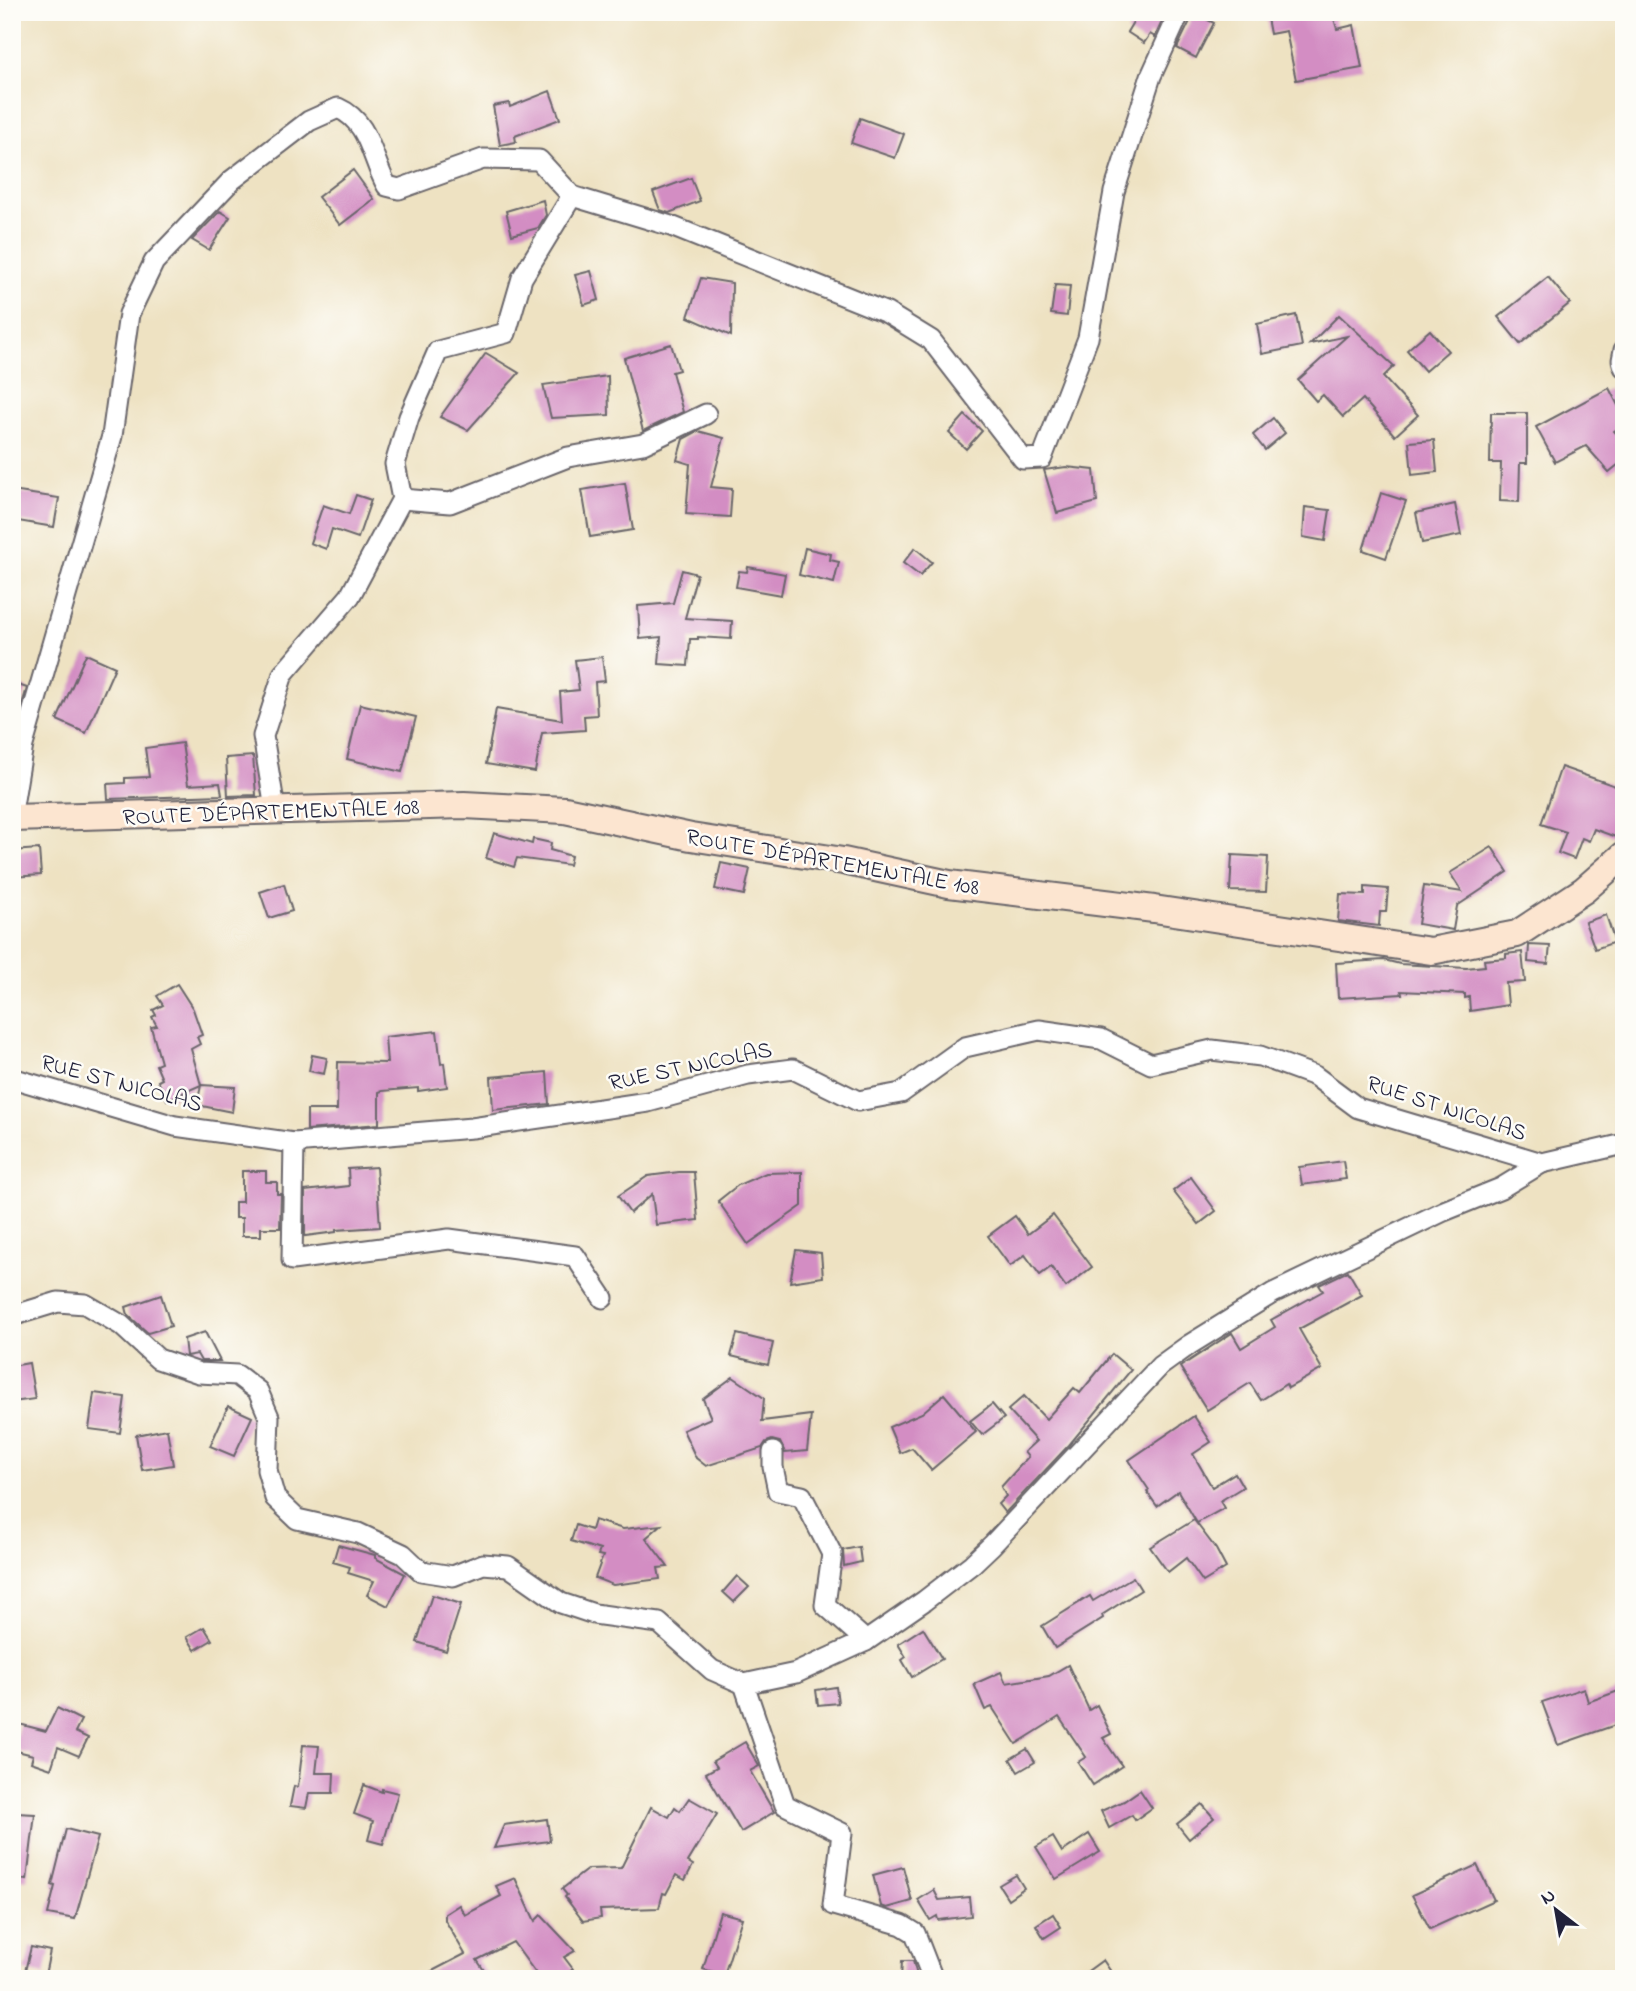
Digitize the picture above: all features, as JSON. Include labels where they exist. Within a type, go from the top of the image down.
[{"type":"main road","name":"ROUTE DÉPARTEMENTALE 108","points":[[12,818],[464,805],[565,810],[691,837],[843,861],[949,884],[1154,909],[1431,951],[1517,934],[1584,890],[1624,855]]},
{"type":"street","points":[[12,812],[23,745],[111,436],[128,314],[154,262],[232,180],[309,121],[338,108],[348,112],[361,125],[387,186],[399,189],[483,159],[539,160],[572,196],[671,226],[887,313],[931,340],[1023,459],[1042,458],[1088,338],[1114,191],[1151,76],[1180,12]]},
{"type":"street","points":[[275,809],[263,736],[283,674],[350,596],[402,499],[395,464],[409,417],[438,351],[506,333],[522,278],[572,196]]},
{"type":"street","points":[[1624,350],[1624,367]]},
{"type":"street","points":[[402,499],[450,503],[568,457],[643,444],[706,414]]},
{"type":"street","name":"RUE ST NICOLAS","points":[[12,1078],[175,1126],[293,1143],[439,1132],[524,1121],[648,1102],[748,1075],[793,1069],[858,1101],[901,1093],[965,1046],[1039,1030],[1101,1039],[1151,1064],[1212,1050],[1260,1056],[1315,1076],[1358,1108],[1542,1163],[1624,1144]]},
{"type":"street","points":[[293,1143],[292,1260],[449,1240],[575,1256],[603,1297]]},
{"type":"street","points":[[12,1315],[58,1302],[85,1304],[121,1325],[158,1359],[199,1373],[237,1375],[258,1391],[269,1417],[267,1470],[275,1498],[297,1519],[358,1533],[403,1553],[421,1571],[453,1576],[483,1564],[508,1566],[561,1603],[594,1614],[659,1623],[712,1670],[744,1684],[796,1673],[866,1641],[924,1601],[972,1564],[1160,1366],[1189,1345],[1273,1293],[1444,1211],[1501,1188],[1542,1163]]},
{"type":"street","points":[[773,1452],[772,1467],[778,1491],[802,1496],[832,1554],[825,1605],[866,1641]]},
{"type":"street","points":[[744,1684],[785,1805],[842,1833],[833,1905],[902,1925],[915,1933],[931,1974],[930,1979]]},
{"type":"building","points":[[1139,12],[1160,12],[1165,15],[1155,37],[1150,34],[1144,43],[1127,32]]},
{"type":"building","points":[[1299,12],[1332,12],[1337,29],[1354,25],[1362,68],[1296,80],[1286,31],[1270,34],[1267,18]]},
{"type":"building","points":[[1194,13],[1214,23],[1196,58],[1177,48]]},
{"type":"building","points":[[550,91],[560,119],[515,136],[516,142],[500,145],[493,106],[509,103],[510,107]]},
{"type":"building","points":[[860,118],[904,134],[895,158],[851,143]]},
{"type":"building","points":[[353,170],[374,199],[340,225],[318,197]]},
{"type":"building","points":[[691,178],[700,201],[669,213],[660,210],[653,192]]},
{"type":"building","points":[[543,200],[546,215],[538,228],[512,235],[506,211]]},
{"type":"building","points":[[220,211],[230,217],[209,250],[192,240]]},
{"type":"building","points":[[591,271],[599,300],[584,305],[575,275]]},
{"type":"building","points":[[1548,277],[1570,303],[1520,344],[1498,317]]},
{"type":"building","points":[[701,278],[732,283],[731,336],[688,317]]},
{"type":"building","points":[[1055,285],[1070,286],[1067,316],[1051,314]]},
{"type":"building","points":[[1296,315],[1302,346],[1262,354],[1257,324]]},
{"type":"building","points":[[1339,315],[1394,366],[1383,377],[1418,415],[1395,436],[1363,399],[1343,417],[1323,395],[1316,401],[1298,380],[1347,336],[1310,344]]},
{"type":"building","points":[[1430,330],[1448,351],[1425,371],[1407,350]]},
{"type":"building","points":[[671,344],[679,370],[672,372],[683,412],[643,431],[624,358]]},
{"type":"building","points":[[486,353],[519,373],[468,430],[440,417]]},
{"type":"building","points":[[608,376],[609,415],[551,418],[543,385]]},
{"type":"building","points":[[1609,388],[1624,417],[1624,425],[1614,431],[1624,442],[1624,460],[1609,472],[1586,446],[1555,462],[1536,427]]},
{"type":"building","points":[[1491,413],[1527,413],[1527,463],[1520,463],[1519,502],[1500,501],[1501,463],[1490,463]]},
{"type":"building","points":[[965,415],[982,431],[966,449],[949,433]]},
{"type":"building","points":[[1273,418],[1285,433],[1265,450],[1253,435]]},
{"type":"building","points":[[698,431],[724,438],[711,487],[732,489],[730,517],[686,514],[690,464],[677,460],[683,439]]},
{"type":"building","points":[[1434,440],[1437,472],[1412,475],[1409,442]]},
{"type":"building","points":[[1066,467],[1094,470],[1097,502],[1057,513],[1044,470]]},
{"type":"building","points":[[625,483],[633,530],[590,537],[582,490]]},
{"type":"building","points":[[12,491],[59,498],[54,527],[12,520]]},
{"type":"building","points":[[1381,493],[1406,501],[1386,558],[1363,550]]},
{"type":"building","points":[[356,495],[371,500],[358,538],[332,529],[326,549],[310,543],[323,505],[349,514]]},
{"type":"building","points":[[1455,504],[1461,535],[1422,543],[1416,513]]},
{"type":"building","points":[[1305,507],[1330,510],[1325,541],[1303,537]]},
{"type":"building","points":[[805,548],[831,554],[830,560],[839,562],[834,583],[799,575]]},
{"type":"building","points":[[915,548],[932,562],[920,576],[903,563]]},
{"type":"building","points":[[748,567],[785,574],[781,595],[736,587],[739,571],[747,572]]},
{"type":"building","points":[[682,570],[697,574],[685,618],[732,621],[731,639],[690,639],[688,666],[659,664],[661,637],[640,639],[638,606],[673,603]]},
{"type":"building","points":[[86,654],[115,667],[86,733],[57,720]]},
{"type":"building","points":[[602,657],[605,681],[595,682],[597,715],[584,716],[585,730],[542,733],[535,772],[486,764],[496,709],[562,720],[560,692],[579,690],[575,660]]},
{"type":"building","points":[[12,683],[27,688],[12,737]]},
{"type":"building","points":[[360,704],[416,717],[402,772],[347,759]]},
{"type":"building","points":[[182,743],[188,785],[220,783],[222,795],[108,799],[107,784],[125,783],[125,778],[149,777],[145,748]]},
{"type":"building","points":[[253,756],[256,795],[228,796],[226,758]]},
{"type":"building","points":[[1561,767],[1624,789],[1624,840],[1594,829],[1589,841],[1582,838],[1574,859],[1558,853],[1566,832],[1541,824]]},
{"type":"building","points":[[494,833],[532,844],[533,839],[551,843],[550,850],[571,856],[569,865],[517,858],[514,867],[486,858]]},
{"type":"building","points":[[1492,847],[1508,872],[1457,906],[1453,930],[1418,924],[1424,886],[1462,892],[1450,873]]},
{"type":"building","points":[[39,849],[41,875],[12,877],[12,851]]},
{"type":"building","points":[[1232,855],[1268,857],[1266,892],[1230,891]]},
{"type":"building","points":[[721,863],[750,869],[744,895],[715,889]]},
{"type":"building","points":[[284,884],[292,911],[269,918],[260,892]]},
{"type":"building","points":[[1365,887],[1388,889],[1386,912],[1380,912],[1379,926],[1338,921],[1340,894],[1365,895]]},
{"type":"building","points":[[1606,915],[1615,942],[1595,949],[1585,922]]},
{"type":"building","points":[[1529,945],[1550,946],[1548,964],[1528,962]]},
{"type":"building","points":[[1522,952],[1525,982],[1506,983],[1508,1005],[1470,1011],[1469,997],[1465,998],[1465,994],[1401,991],[1402,994],[1338,998],[1336,963],[1384,960],[1400,964],[1466,968],[1485,966],[1484,960],[1506,958],[1506,954]]},
{"type":"building","points":[[177,984],[193,1009],[202,1035],[197,1037],[200,1044],[191,1049],[201,1085],[167,1100],[158,1081],[162,1079],[156,1065],[161,1063],[151,1027],[157,1026],[152,1017],[156,1015],[153,1010],[163,1005],[157,996]]},
{"type":"building","points":[[437,1031],[447,1087],[379,1092],[379,1124],[307,1130],[307,1110],[337,1110],[338,1062],[387,1063],[385,1037]]},
{"type":"building","points":[[312,1055],[327,1058],[324,1074],[309,1071]]},
{"type":"building","points":[[547,1072],[549,1104],[493,1110],[491,1077]]},
{"type":"building","points":[[201,1085],[235,1087],[232,1112],[197,1105]]},
{"type":"building","points":[[1343,1161],[1346,1179],[1302,1185],[1299,1167]]},
{"type":"building","points":[[376,1167],[380,1227],[336,1230],[305,1236],[305,1191],[349,1186],[348,1169]]},
{"type":"building","points":[[242,1171],[266,1171],[266,1182],[277,1182],[277,1194],[281,1194],[280,1228],[261,1228],[261,1236],[242,1236],[242,1218],[235,1218],[235,1202],[242,1202]]},
{"type":"building","points":[[694,1172],[698,1220],[656,1225],[652,1194],[630,1213],[618,1196],[648,1176]]},
{"type":"building","points":[[802,1172],[802,1206],[748,1244],[718,1201],[738,1185],[766,1173]]},
{"type":"building","points":[[1191,1177],[1216,1211],[1199,1224],[1173,1191]]},
{"type":"building","points":[[1053,1215],[1092,1267],[1066,1287],[1051,1267],[1040,1275],[1025,1255],[1010,1266],[988,1236],[1015,1216],[1028,1234]]},
{"type":"building","points":[[796,1250],[821,1253],[823,1277],[790,1282]]},
{"type":"building","points":[[1348,1271],[1362,1295],[1299,1329],[1322,1369],[1288,1388],[1286,1384],[1261,1400],[1250,1383],[1207,1410],[1180,1367],[1232,1333],[1241,1348],[1275,1327],[1271,1320],[1323,1291],[1319,1285]]},
{"type":"building","points":[[161,1295],[171,1326],[148,1333],[128,1315],[126,1307]]},
{"type":"building","points":[[205,1332],[220,1361],[201,1361],[197,1354],[186,1356],[184,1339]]},
{"type":"building","points":[[737,1334],[773,1343],[768,1365],[731,1356]]},
{"type":"building","points":[[1112,1354],[1131,1370],[1069,1445],[1005,1513],[998,1504],[1006,1496],[1001,1487],[1028,1457],[1024,1452],[1036,1441],[1008,1410],[1024,1396],[1046,1419],[1074,1388],[1080,1393]]},
{"type":"building","points":[[29,1363],[35,1399],[12,1402],[12,1366]]},
{"type":"building","points":[[733,1377],[764,1398],[762,1421],[811,1415],[807,1451],[785,1453],[780,1442],[772,1440],[766,1442],[762,1448],[706,1466],[696,1458],[683,1430],[711,1418],[703,1399]]},
{"type":"building","points":[[94,1393],[125,1397],[120,1433],[89,1429]]},
{"type":"building","points":[[944,1394],[976,1432],[931,1470],[912,1448],[900,1453],[889,1427],[922,1413]]},
{"type":"building","points":[[992,1404],[1004,1418],[982,1435],[970,1421]]},
{"type":"building","points":[[228,1406],[252,1417],[234,1456],[210,1446]]},
{"type":"building","points":[[1194,1416],[1211,1442],[1193,1454],[1212,1487],[1235,1473],[1243,1487],[1220,1501],[1224,1508],[1197,1523],[1178,1491],[1157,1506],[1129,1460]]},
{"type":"building","points":[[167,1429],[173,1465],[142,1470],[136,1435]]},
{"type":"building","points":[[594,1520],[623,1529],[661,1525],[646,1538],[668,1567],[658,1568],[660,1579],[613,1585],[595,1578],[603,1556],[598,1555],[600,1550],[571,1541],[576,1525],[591,1530]]},
{"type":"building","points":[[1194,1520],[1216,1549],[1226,1568],[1203,1582],[1186,1558],[1168,1572],[1150,1547]]},
{"type":"building","points":[[338,1545],[375,1555],[375,1558],[405,1574],[388,1606],[367,1595],[374,1581],[348,1573],[350,1567],[333,1562]]},
{"type":"building","points":[[859,1547],[861,1562],[844,1566],[843,1550]]},
{"type":"building","points":[[737,1576],[749,1587],[734,1602],[723,1592]]},
{"type":"building","points":[[1133,1577],[1141,1590],[1055,1648],[1042,1626],[1090,1596],[1093,1601]]},
{"type":"building","points":[[432,1595],[461,1604],[446,1651],[417,1642]]},
{"type":"building","points":[[204,1627],[212,1640],[195,1650],[187,1637]]},
{"type":"building","points":[[923,1628],[942,1659],[912,1677],[902,1660],[906,1657],[898,1644]]},
{"type":"building","points":[[1068,1665],[1089,1710],[1097,1705],[1111,1734],[1103,1738],[1122,1766],[1093,1785],[1078,1762],[1086,1757],[1059,1717],[1016,1744],[992,1707],[985,1710],[974,1684],[1001,1672],[1006,1683],[1049,1676]]},
{"type":"building","points":[[836,1687],[838,1703],[818,1705],[816,1690]]},
{"type":"building","points":[[1584,1688],[1588,1702],[1624,1689],[1624,1722],[1558,1745],[1542,1702]]},
{"type":"building","points":[[57,1708],[81,1720],[75,1732],[88,1738],[79,1756],[58,1747],[51,1769],[31,1762],[33,1755],[13,1750],[19,1724],[46,1731]]},
{"type":"building","points":[[745,1742],[759,1766],[750,1771],[774,1812],[741,1832],[706,1773],[717,1767],[713,1761]]},
{"type":"building","points":[[303,1745],[319,1746],[316,1773],[334,1773],[333,1793],[309,1793],[306,1808],[290,1806],[294,1786],[298,1787]]},
{"type":"building","points":[[1027,1749],[1035,1762],[1018,1772],[1010,1759]]},
{"type":"building","points":[[364,1785],[382,1792],[382,1789],[398,1793],[383,1844],[368,1840],[373,1821],[354,1814]]},
{"type":"building","points":[[1140,1790],[1152,1808],[1135,1820],[1132,1815],[1109,1828],[1101,1811]]},
{"type":"building","points":[[689,1798],[717,1814],[688,1862],[693,1865],[685,1880],[676,1875],[666,1894],[663,1893],[659,1908],[600,1910],[601,1918],[583,1921],[562,1889],[588,1869],[621,1868],[651,1807],[669,1817],[675,1807],[680,1811]]},
{"type":"building","points":[[1202,1804],[1214,1818],[1189,1839],[1177,1824]]},
{"type":"building","points":[[16,1813],[35,1814],[27,1880],[12,1878],[12,1818],[17,1818]]},
{"type":"building","points":[[547,1819],[550,1841],[494,1848],[504,1825]]},
{"type":"building","points":[[66,1829],[98,1837],[75,1919],[48,1914]]},
{"type":"building","points":[[1089,1834],[1100,1852],[1056,1879],[1036,1847],[1053,1837],[1062,1852]]},
{"type":"building","points":[[1477,1865],[1494,1900],[1430,1929],[1412,1895]]},
{"type":"building","points":[[903,1867],[912,1901],[887,1908],[881,1906],[873,1875]]},
{"type":"building","points":[[1016,1875],[1024,1888],[1008,1899],[999,1885]]},
{"type":"building","points":[[515,1878],[535,1921],[541,1915],[575,1951],[564,1957],[573,1969],[560,1979],[540,1979],[513,1942],[477,1960],[490,1979],[417,1979],[465,1954],[445,1920],[445,1914],[459,1905],[465,1915],[501,1896],[496,1886]]},
{"type":"building","points":[[934,1890],[939,1900],[969,1897],[971,1916],[938,1920],[937,1916],[930,1920],[918,1900]]},
{"type":"building","points":[[720,1912],[742,1918],[724,1975],[703,1969]]},
{"type":"building","points":[[1053,1914],[1061,1927],[1044,1938],[1036,1925]]},
{"type":"building","points":[[31,1947],[50,1951],[45,1975],[25,1971]]},
{"type":"building","points":[[1103,1960],[1116,1979],[1077,1979]]},
{"type":"building","points":[[902,1961],[913,1961],[918,1979],[901,1979]]}]
